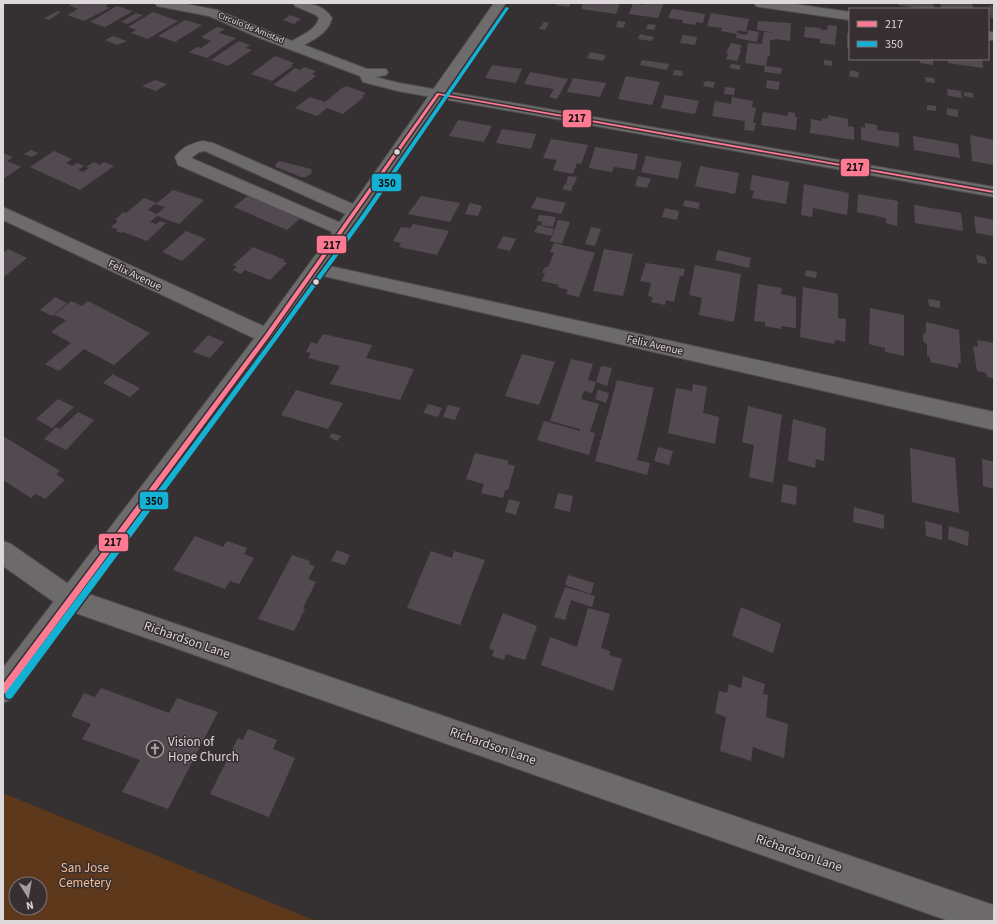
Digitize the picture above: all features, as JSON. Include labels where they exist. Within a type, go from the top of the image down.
[{"type":"main road","points":[[3,690],[316,269],[442,89],[500,3]]},
{"type":"street","name":"Circulo de Amistad","points":[[161,3],[212,13],[366,73],[368,80],[442,89]]},
{"type":"street","name":"Circulo de Amistad","points":[[294,45],[322,27],[326,18],[321,12],[299,3]]},
{"type":"street","points":[[760,3],[849,16]]},
{"type":"street","points":[[442,89],[994,192]]},
{"type":"street","points":[[342,230],[184,162],[183,157],[192,149],[199,146],[207,146],[356,212]]},
{"type":"street","name":"Felix Avenue","points":[[3,213],[267,336]]},
{"type":"street","name":"Felix Avenue","points":[[316,269],[994,422]]},
{"type":"street","name":"Richardson Lane","points":[[3,552],[70,599],[993,921]]},
{"type":"green space","name":"San Jose Cemetery","points":[[3,793],[316,921],[3,921]]},
{"type":"building","points":[[73,3],[110,3],[105,6],[109,8],[84,21],[67,15],[78,9],[69,5]]},
{"type":"building","points":[[557,3],[571,3],[569,7],[556,5]]},
{"type":"building","points":[[583,3],[620,3],[616,14],[581,9]]},
{"type":"building","points":[[633,3],[644,5],[645,3],[664,3],[658,18],[629,14]]},
{"type":"building","points":[[898,3],[933,3],[934,8],[916,8],[898,5]]},
{"type":"building","points":[[940,3],[972,3],[973,8],[941,8]]},
{"type":"building","points":[[989,5],[994,6],[994,18],[991,18]]},
{"type":"building","points":[[117,6],[133,11],[105,27],[90,22]]},
{"type":"building","points":[[672,9],[705,14],[703,23],[696,22],[695,25],[682,23],[683,20],[668,18]]},
{"type":"building","points":[[58,11],[61,12],[49,20],[44,18]]},
{"type":"building","points":[[153,12],[178,21],[148,39],[131,33],[136,30],[128,27]]},
{"type":"building","points":[[136,13],[143,15],[128,24],[121,22]]},
{"type":"building","points":[[711,13],[749,19],[746,32],[737,30],[737,34],[721,31],[722,28],[707,26]]},
{"type":"building","points":[[290,15],[301,19],[294,24],[283,20]]},
{"type":"building","points":[[185,20],[202,25],[175,42],[158,36]]},
{"type":"building","points":[[618,21],[626,22],[623,28],[616,27]]},
{"type":"building","points":[[758,21],[791,23],[790,41],[775,39],[770,40],[770,56],[768,56],[766,66],[782,68],[781,74],[764,72],[765,66],[745,63],[748,43],[762,44],[764,32],[775,33],[757,30]]},
{"type":"building","points":[[544,22],[549,23],[545,30],[539,29]]},
{"type":"building","points":[[648,24],[656,25],[654,30],[646,29]]},
{"type":"building","points":[[828,25],[837,26],[835,45],[820,43],[820,39],[804,37],[805,27],[827,30]]},
{"type":"building","points":[[217,27],[225,29],[219,33],[236,38],[207,58],[189,52],[197,47],[201,48],[211,41],[201,37]]},
{"type":"building","points":[[748,30],[759,32],[757,42],[736,38],[737,33],[747,35]]},
{"type":"building","points":[[847,33],[849,34],[849,48],[847,48]]},
{"type":"building","points":[[640,34],[654,37],[652,41],[638,39]]},
{"type":"building","points":[[683,35],[697,37],[695,45],[680,43]]},
{"type":"building","points":[[113,36],[127,41],[117,45],[105,40]]},
{"type":"building","points":[[239,41],[250,45],[246,48],[252,50],[228,66],[211,60]]},
{"type":"building","points":[[731,43],[741,45],[741,50],[737,61],[726,59],[728,54],[726,53]]},
{"type":"building","points":[[590,52],[606,55],[603,61],[587,58]]},
{"type":"building","points":[[275,56],[294,63],[291,65],[293,66],[272,81],[251,74]]},
{"type":"building","points":[[642,60],[669,64],[667,70],[640,65]]},
{"type":"building","points":[[824,60],[832,61],[832,66],[824,65]]},
{"type":"building","points":[[920,60],[933,60],[933,65],[920,63]]},
{"type":"building","points":[[948,60],[982,60],[983,68],[948,63]]},
{"type":"building","points":[[731,64],[740,65],[740,70],[730,68]]},
{"type":"building","points":[[492,65],[522,69],[516,83],[485,78]]},
{"type":"building","points":[[304,67],[316,71],[312,74],[316,76],[295,92],[273,85],[295,68],[300,70]]},
{"type":"building","points":[[674,70],[683,71],[682,76],[673,75]]},
{"type":"building","points":[[850,70],[859,72],[858,78],[849,76]]},
{"type":"building","points":[[530,72],[568,79],[557,99],[549,97],[554,89],[524,84]]},
{"type":"building","points":[[626,76],[660,82],[652,105],[618,99]]},
{"type":"building","points":[[925,77],[934,78],[935,83],[926,82]]},
{"type":"building","points":[[573,78],[606,83],[600,97],[567,92]]},
{"type":"building","points":[[155,80],[167,84],[156,91],[142,86]]},
{"type":"building","points":[[767,80],[780,82],[778,90],[766,88]]},
{"type":"building","points":[[705,81],[715,82],[713,88],[703,86]]},
{"type":"building","points":[[346,86],[366,93],[362,96],[364,97],[343,114],[327,108],[317,116],[295,108],[310,97],[325,102]]},
{"type":"building","points":[[725,87],[735,88],[734,95],[724,94]]},
{"type":"building","points":[[947,89],[961,91],[962,98],[948,96]]},
{"type":"building","points":[[964,92],[973,93],[973,98],[964,96]]},
{"type":"building","points":[[665,95],[699,101],[695,114],[661,108]]},
{"type":"building","points":[[732,97],[753,101],[752,107],[756,108],[753,123],[756,123],[754,131],[744,130],[745,121],[712,116],[715,101],[731,104]]},
{"type":"building","points":[[927,105],[936,106],[936,111],[927,110]]},
{"type":"building","points":[[947,108],[958,110],[958,117],[947,115]]},
{"type":"building","points":[[763,112],[788,116],[788,112],[795,113],[795,117],[797,117],[796,130],[761,125]]},
{"type":"building","points":[[828,115],[848,119],[848,126],[854,127],[854,140],[810,133],[811,119],[822,121],[822,118],[828,119]]},
{"type":"building","points":[[458,120],[492,126],[484,142],[449,136]]},
{"type":"building","points":[[865,123],[877,125],[877,130],[899,133],[899,147],[861,140],[861,127],[865,128]]},
{"type":"building","points":[[502,129],[536,134],[531,149],[496,143]]},
{"type":"building","points":[[970,135],[994,140],[994,165],[972,161]]},
{"type":"building","points":[[913,136],[958,144],[960,158],[914,150]]},
{"type":"building","points":[[551,139],[588,145],[581,164],[577,163],[573,174],[553,170],[557,160],[543,158]]},
{"type":"building","points":[[595,147],[638,154],[635,170],[614,167],[612,172],[589,168]]},
{"type":"building","points":[[31,150],[38,153],[32,157],[24,154]]},
{"type":"building","points":[[54,151],[72,159],[66,163],[72,166],[77,163],[84,166],[78,170],[83,172],[89,168],[86,167],[94,162],[100,165],[104,162],[114,166],[80,190],[30,167]]},
{"type":"building","points":[[3,153],[13,157],[7,161],[21,167],[3,179]]},
{"type":"building","points":[[646,156],[682,162],[678,179],[641,172]]},
{"type":"building","points":[[279,161],[311,169],[312,173],[306,177],[301,177],[276,167],[275,165]]},
{"type":"building","points":[[700,166],[739,173],[735,194],[695,186]]},
{"type":"building","points":[[752,175],[789,182],[786,204],[752,198],[754,191],[750,190]]},
{"type":"building","points":[[568,176],[577,177],[574,185],[566,184]]},
{"type":"building","points":[[638,176],[651,179],[647,188],[635,186]]},
{"type":"building","points":[[565,184],[573,185],[571,191],[562,189]]},
{"type":"building","points":[[804,184],[849,193],[847,215],[813,208],[812,217],[801,215]]},
{"type":"building","points":[[173,190],[204,200],[179,224],[157,216],[150,222],[156,224],[160,221],[166,223],[147,241],[123,232],[121,233],[116,231],[118,229],[111,227],[118,221],[115,220],[123,212],[126,213],[144,198],[157,203]],"holes":[[[155,204],[165,207],[157,214],[148,210]]]},
{"type":"building","points":[[250,194],[303,216],[287,230],[234,207]]},
{"type":"building","points":[[858,194],[898,201],[897,226],[886,223],[886,218],[857,212]]},
{"type":"building","points":[[421,196],[460,203],[450,222],[408,214]]},
{"type":"building","points":[[537,197],[566,203],[561,214],[531,208]]},
{"type":"building","points":[[685,200],[700,203],[698,209],[683,206]]},
{"type":"building","points":[[470,203],[482,206],[478,216],[465,214]]},
{"type":"building","points":[[914,205],[961,213],[963,231],[915,223]]},
{"type":"building","points":[[665,208],[679,211],[677,220],[662,217]]},
{"type":"building","points":[[539,215],[556,217],[553,227],[541,225],[542,222],[537,221]]},
{"type":"building","points":[[974,216],[994,220],[994,236],[976,233]]},
{"type":"building","points":[[558,220],[570,222],[562,244],[550,241]]},
{"type":"building","points":[[413,224],[449,231],[437,255],[399,247],[401,243],[393,241],[401,227],[410,228]]},
{"type":"building","points":[[538,225],[554,229],[551,236],[534,232]]},
{"type":"building","points":[[591,227],[601,229],[595,246],[585,244]]},
{"type":"building","points":[[186,231],[206,239],[182,261],[162,252]]},
{"type":"building","points":[[503,236],[516,239],[510,251],[497,248]]},
{"type":"building","points":[[554,243],[595,253],[579,297],[566,294],[568,290],[558,287],[559,285],[542,281],[545,273],[542,273],[545,267],[548,267],[554,253],[550,252]]},
{"type":"building","points":[[253,247],[285,260],[283,261],[287,263],[270,280],[245,270],[241,274],[233,270],[237,267],[233,265]]},
{"type":"building","points":[[8,249],[27,258],[5,276],[3,275],[3,253]]},
{"type":"building","points":[[604,249],[633,254],[623,296],[593,291]]},
{"type":"building","points":[[718,250],[751,258],[749,268],[715,260]]},
{"type":"building","points":[[976,255],[985,257],[987,264],[978,263]]},
{"type":"building","points":[[646,263],[685,269],[683,276],[680,276],[674,302],[666,300],[665,305],[651,302],[653,297],[648,296],[651,283],[640,281]]},
{"type":"building","points":[[695,265],[741,274],[734,322],[699,315],[702,298],[689,295]]},
{"type":"building","points":[[806,270],[817,272],[816,278],[805,276]]},
{"type":"building","points":[[758,284],[782,288],[781,294],[796,297],[796,328],[781,326],[781,329],[765,326],[765,322],[754,321]]},
{"type":"building","points":[[803,287],[838,294],[838,318],[846,319],[845,342],[835,340],[834,344],[800,337]]},
{"type":"building","points":[[55,297],[67,303],[52,316],[40,310]]},
{"type":"building","points":[[928,299],[940,301],[940,308],[929,306]]},
{"type":"building","points":[[71,301],[82,306],[88,301],[150,333],[114,365],[84,349],[59,371],[45,364],[71,343],[51,332],[66,320],[54,315]]},
{"type":"building","points":[[870,308],[904,315],[904,356],[885,352],[885,348],[869,344]]},
{"type":"building","points":[[926,322],[959,330],[961,364],[958,363],[958,368],[930,362],[930,357],[927,356],[927,344],[923,341],[923,334],[926,333]]},
{"type":"building","points":[[323,334],[372,345],[366,358],[414,369],[400,400],[330,384],[340,366],[308,358],[311,353],[306,352],[311,342],[317,344]]},
{"type":"building","points":[[208,335],[224,342],[210,358],[193,352]]},
{"type":"building","points":[[977,340],[994,343],[994,378],[987,377],[986,373],[977,371],[973,346],[978,347]]},
{"type":"building","points":[[522,354],[555,362],[539,405],[505,396]]},
{"type":"building","points":[[571,359],[593,364],[588,380],[596,382],[592,393],[584,391],[581,399],[599,404],[590,432],[595,433],[589,455],[537,440],[544,421],[580,431],[580,429],[550,421]]},
{"type":"building","points":[[601,366],[612,368],[607,386],[596,382]]},
{"type":"building","points":[[113,374],[140,388],[130,397],[103,383]]},
{"type":"building","points":[[617,380],[654,388],[637,460],[650,463],[647,475],[595,461]]},
{"type":"building","points":[[693,384],[707,387],[703,413],[719,417],[715,444],[668,433],[676,388],[692,391]]},
{"type":"building","points":[[296,390],[343,403],[328,429],[281,415]]},
{"type":"building","points":[[598,390],[609,393],[606,403],[595,399]]},
{"type":"building","points":[[58,399],[74,407],[52,428],[36,419]]},
{"type":"building","points":[[428,404],[442,408],[438,417],[423,413]]},
{"type":"building","points":[[448,405],[460,408],[455,420],[443,417]]},
{"type":"building","points":[[748,406],[782,415],[773,483],[749,477],[754,445],[742,442]]},
{"type":"building","points":[[78,412],[94,420],[66,450],[44,439],[56,427],[60,429]]},
{"type":"building","points":[[793,419],[826,428],[824,461],[816,459],[815,468],[788,461]]},
{"type":"building","points":[[332,433],[341,436],[337,441],[329,437]]},
{"type":"building","points":[[3,436],[60,471],[56,474],[65,480],[45,499],[36,494],[31,498],[3,480]]},
{"type":"building","points":[[658,447],[673,451],[669,465],[654,461]]},
{"type":"building","points":[[910,448],[955,458],[959,513],[912,502]]},
{"type":"building","points":[[475,453],[509,461],[508,464],[515,466],[508,490],[505,490],[503,498],[481,493],[484,484],[466,479]]},
{"type":"building","points":[[982,459],[994,462],[994,489],[983,486]]},
{"type":"building","points":[[783,484],[797,487],[796,505],[781,502]]},
{"type":"building","points":[[558,493],[573,496],[570,512],[554,508]]},
{"type":"building","points":[[509,499],[520,502],[516,515],[505,512]]},
{"type":"building","points":[[854,507],[884,515],[884,529],[853,522]]},
{"type":"building","points":[[925,521],[942,525],[942,540],[926,536]]},
{"type":"building","points":[[949,526],[969,532],[968,546],[948,539]]},
{"type":"building","points":[[195,536],[223,547],[227,541],[247,548],[244,554],[254,558],[239,584],[230,581],[225,589],[173,570]]},
{"type":"building","points":[[337,550],[350,555],[345,565],[331,561]]},
{"type":"building","points":[[431,551],[452,558],[454,551],[485,560],[460,625],[407,608]]},
{"type":"building","points":[[292,555],[310,561],[309,564],[315,566],[308,579],[316,582],[303,608],[305,609],[294,631],[258,619]]},
{"type":"building","points":[[568,575],[594,583],[591,594],[565,585]]},
{"type":"building","points":[[565,587],[595,596],[592,607],[571,600],[565,620],[554,617]]},
{"type":"building","points":[[741,607],[781,624],[773,653],[732,636]]},
{"type":"building","points":[[588,608],[610,614],[601,648],[610,651],[609,655],[622,659],[613,691],[541,665],[550,637],[577,647]]},
{"type":"building","points":[[503,613],[537,626],[525,660],[506,654],[504,660],[492,656],[494,651],[489,648]]},
{"type":"building","points":[[743,676],[765,684],[763,694],[768,695],[766,717],[788,724],[784,758],[753,747],[751,761],[720,751],[726,717],[715,713],[719,691],[727,693],[729,684],[741,688]]},
{"type":"building","name":"Vision of Hope Church","points":[[101,688],[169,713],[177,698],[218,712],[168,809],[122,792],[140,760],[82,739],[91,724],[71,716],[84,693],[95,697]]},
{"type":"building","points":[[248,729],[277,740],[273,749],[295,758],[269,817],[210,794],[238,738],[243,740]]},
{"type":"transit line","name":"350","points":[[9,695],[273,341],[363,217],[507,8]]},
{"type":"transit line","name":"217","points":[[438,94],[994,192]]},
{"type":"transit line","name":"217","points":[[3,690],[267,336],[438,94]]},
{"type":"place","name":"Vision of Hope Church","points":[[155,749]]}]
